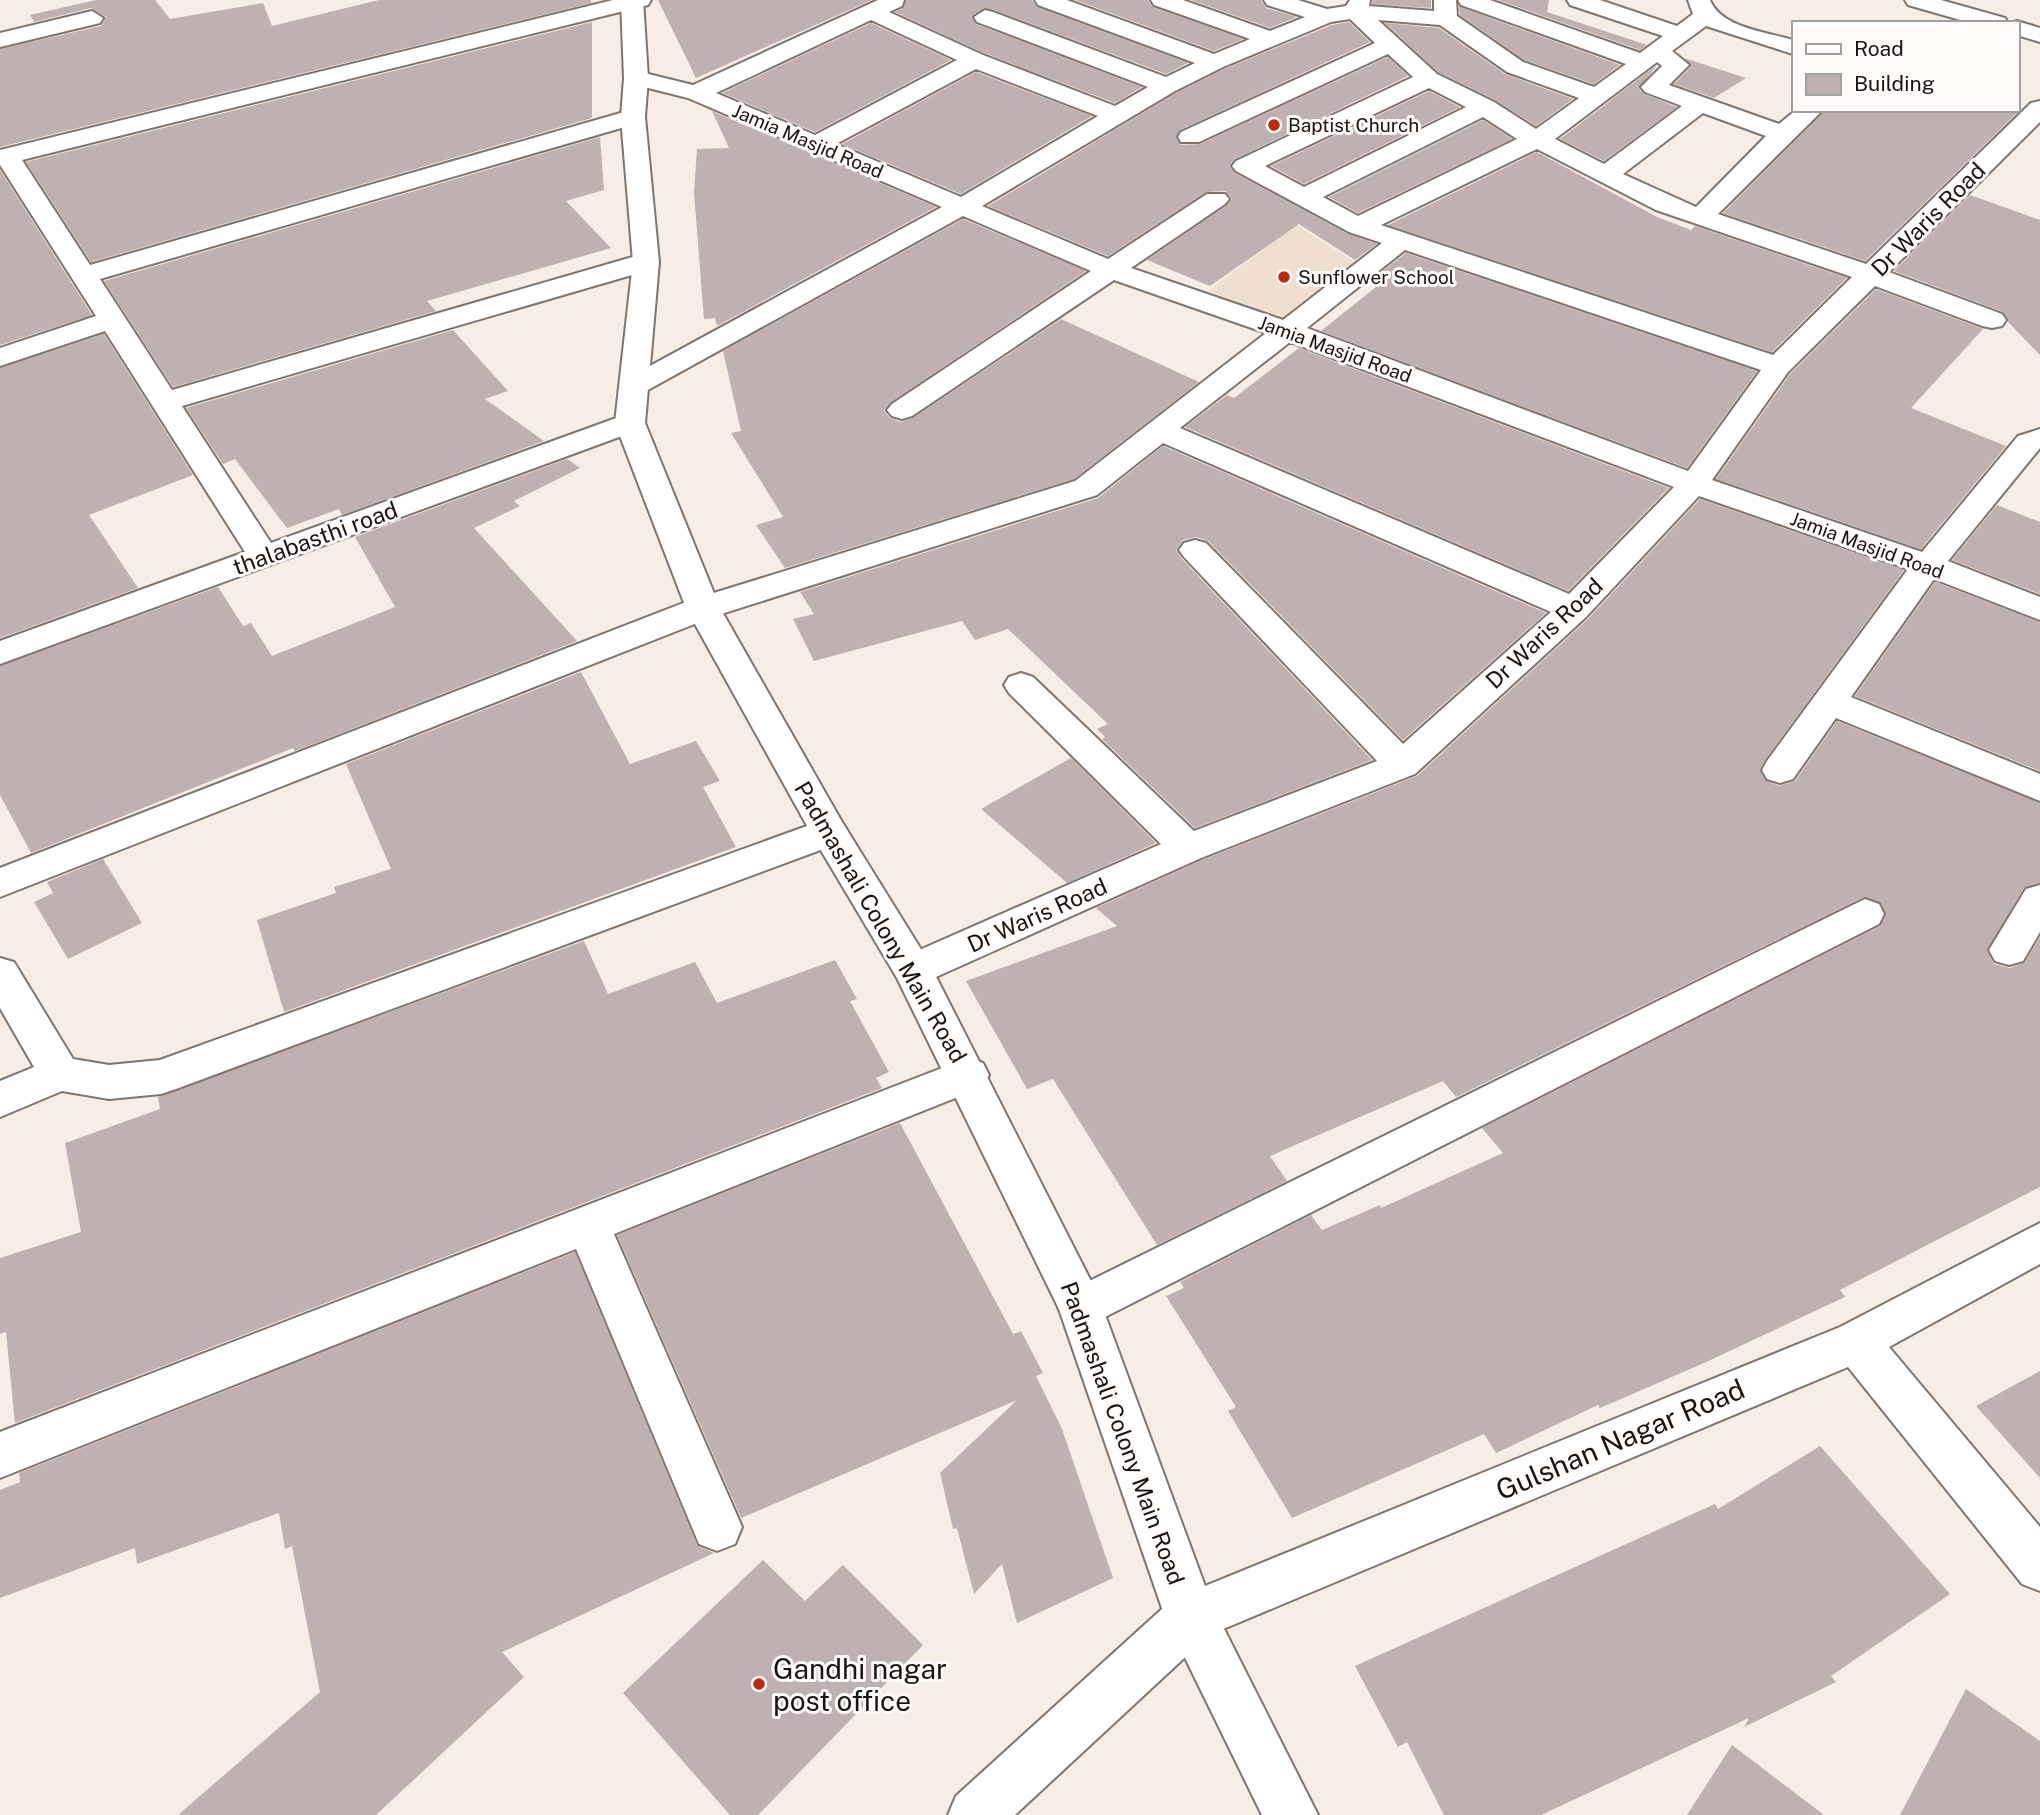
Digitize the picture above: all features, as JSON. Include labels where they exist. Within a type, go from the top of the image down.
[{"type":"street","points":[[264,557],[162,402],[7,156],[635,0],[636,78],[633,117],[646,262],[636,385],[630,423]]},
{"type":"street","points":[[695,93],[898,0]]},
{"type":"street","points":[[1046,0],[1215,62]]},
{"type":"street","points":[[1162,0],[1269,38]]},
{"type":"street","points":[[1275,0],[1326,16]]},
{"type":"street","points":[[1469,0],[1677,65],[1653,87],[1782,134]]},
{"type":"street","points":[[1578,0],[1681,36]]},
{"type":"street","points":[[1916,0],[1990,21]]},
{"type":"street","points":[[1358,6],[1389,46],[1429,79],[1485,107],[1516,128],[1608,173],[1665,205],[1872,275],[1992,320]]},
{"type":"street","points":[[636,385],[963,206],[1167,86],[1269,38],[1358,6],[1445,10],[1515,67],[1597,96]]},
{"type":"street","points":[[1358,226],[1540,138],[1681,36],[1702,8],[1720,25],[1792,47]]},
{"type":"street","points":[[870,11],[975,60],[1116,116]]},
{"type":"street","points":[[985,17],[1167,86]]},
{"type":"street","points":[[0,40],[92,18]]},
{"type":"street","points":[[2019,29],[2040,35]]},
{"type":"street","points":[[1189,138],[1389,46]]},
{"type":"street","points":[[816,144],[975,60]]},
{"type":"street","name":"Jamia Masjid Road","points":[[636,78],[695,93],[1111,270],[1285,330],[1694,484],[1928,565],[2040,609]]},
{"type":"street","points":[[1429,79],[1245,166],[1358,226],[1778,366]]},
{"type":"street","points":[[1608,173],[1700,104]]},
{"type":"street","points":[[1303,197],[1485,107]]},
{"type":"street","points":[[1701,217],[1782,134],[1809,112]]},
{"type":"street","name":"Dr Waris Road","points":[[913,970],[1188,848],[1402,765],[1574,609],[1694,484],[1778,366],[1872,275],[2030,114]]},
{"type":"street","points":[[82,276],[633,117]]},
{"type":"street","points":[[0,199],[30,192]]},
{"type":"street","points":[[902,410],[1216,198]]},
{"type":"street","points":[[0,883],[703,608],[1086,488],[1403,239]]},
{"type":"street","points":[[162,402],[646,262]]},
{"type":"street","points":[[0,357],[111,320]]},
{"type":"street","name":"thalabasthi road","points":[[0,653],[630,423]]},
{"type":"street","name":"Padmashali Colony Main Road","points":[[630,423],[703,608],[830,832],[913,970],[968,1075],[1080,1307],[1191,1617],[1291,1815]]},
{"type":"street","points":[[1161,430],[1574,609]]},
{"type":"street","points":[[1780,770],[1928,565],[2029,442],[2040,438]]},
{"type":"street","points":[[1195,550],[1402,765]]},
{"type":"street","points":[[1021,685],[1188,848]]},
{"type":"street","points":[[1830,702],[2040,788]]},
{"type":"street","points":[[0,1100],[60,1074],[109,1083],[161,1077],[830,832]]},
{"type":"street","points":[[2009,950],[2040,899]]},
{"type":"street","points":[[1080,1307],[1865,914]]},
{"type":"street","points":[[0,973],[60,1074]]},
{"type":"street","points":[[0,1455],[968,1075]]},
{"type":"street","points":[[588,1224],[717,1527]]},
{"type":"street","name":"Gulshan Nagar Road","points":[[1191,1617],[1856,1342],[2040,1242]]},
{"type":"street","points":[[1856,1342],[2040,1566]]},
{"type":"street","points":[[975,1815],[1191,1617]]},
{"type":"shaded area","name":"Sunflower School","points":[[1296,225],[1358,264],[1287,321],[1208,291]]},
{"type":"building","points":[[96,0],[155,0],[170,19],[263,3],[272,26],[379,0],[591,0],[591,3],[0,147],[0,49],[101,26],[106,17],[91,8],[34,22],[30,15]]},
{"type":"building","points":[[658,0],[872,0],[696,78]]},
{"type":"building","points":[[906,0],[1032,0],[1037,7],[1188,63],[1166,74],[994,10],[984,8],[971,16],[976,24],[1142,87],[1115,103],[984,53],[895,12],[903,8]]},
{"type":"building","points":[[1075,0],[1148,0],[1153,7],[1243,39],[1214,51]]},
{"type":"building","points":[[1191,0],[1261,0],[1266,8],[1297,17],[1270,28]]},
{"type":"building","points":[[1372,0],[1431,0],[1431,8],[1372,4]]},
{"type":"building","points":[[1498,0],[1549,0],[1547,12],[1647,45],[1640,50]]},
{"type":"building","points":[[1459,7],[1620,65],[1594,84],[1524,60],[1460,15]]},
{"type":"building","points":[[592,22],[592,118],[91,262],[26,162]]},
{"type":"building","points":[[1349,22],[1370,42],[1180,130],[1176,138],[1181,145],[1200,144],[1388,57],[1408,76],[1235,159],[1229,166],[1235,173],[1348,234],[1377,244],[1355,260],[1299,224],[1210,286],[1147,260],[1226,206],[1232,199],[1225,191],[1206,192],[1108,256],[988,206],[1176,93],[1224,69],[1332,25]]},
{"type":"building","points":[[871,23],[951,60],[815,132],[722,93]]},
{"type":"building","points":[[1385,23],[1439,28],[1505,74],[1573,99],[1536,126],[1495,100],[1438,72]]},
{"type":"building","points":[[1684,58],[1746,78],[1714,98],[1674,84],[1691,67]]},
{"type":"building","points":[[1657,65],[1639,89],[1644,94],[1677,107],[1604,161],[1560,139]]},
{"type":"building","points":[[976,72],[1092,116],[961,194],[842,144]]},
{"type":"building","points":[[1429,91],[1460,107],[1304,184],[1271,166]]},
{"type":"building","points":[[712,111],[936,207],[717,326],[715,318],[704,319],[694,193],[697,149],[729,148]]},
{"type":"building","points":[[1824,112],[2018,112],[1865,261],[1723,213]]},
{"type":"building","points":[[1483,120],[1512,139],[1358,213],[1329,197]]},
{"type":"building","points":[[600,137],[604,190],[566,201],[611,248],[427,301],[436,311],[173,387],[104,281]]},
{"type":"building","points":[[1537,152],[1657,217],[1691,230],[1695,226],[1847,278],[1772,352],[1388,225]]},
{"type":"building","points":[[0,170],[92,315],[0,345]]},
{"type":"building","points":[[1970,195],[2040,220],[2040,355],[2008,322],[2003,312],[1894,271]]},
{"type":"building","points":[[963,219],[1086,271],[891,402],[884,410],[890,418],[901,422],[913,418],[1061,319],[1199,382],[1074,479],[785,568],[756,525],[783,517],[731,433],[741,431],[723,351]]},
{"type":"building","points":[[1406,253],[1757,371],[1687,468],[1321,331],[1376,287],[1372,285],[1380,279],[1376,276]]},
{"type":"building","points":[[1876,289],[1983,329],[1911,408],[2006,446],[1921,549],[1716,479],[1790,374]]},
{"type":"building","points":[[453,330],[508,391],[485,399],[544,441],[342,515],[339,509],[287,528],[235,459],[223,464],[186,408]]},
{"type":"building","points":[[104,334],[193,475],[89,515],[138,588],[0,638],[0,368]]},
{"type":"building","points":[[1299,348],[1669,488],[1568,591],[1185,427],[1227,395],[1234,398]]},
{"type":"building","points":[[1163,446],[1546,613],[1403,740],[1208,541],[1196,537],[1183,540],[1176,550],[1182,559],[1372,760],[1195,828],[1102,739],[1105,737],[1097,729],[1108,724],[1008,629],[975,640],[962,621],[814,661],[793,619],[814,614],[800,592],[1098,498]]},
{"type":"building","points":[[567,459],[580,468],[514,501],[520,506],[474,528],[577,641],[295,751],[293,748],[31,853],[0,795],[0,666],[218,587],[243,626],[251,623],[272,656],[395,607],[355,537]]},
{"type":"building","points":[[1700,499],[1904,570],[1765,760],[1760,769],[1765,780],[1779,786],[1795,781],[1837,721],[2040,803],[2040,883],[2024,888],[1987,951],[1994,964],[2010,968],[2025,962],[2040,937],[2040,1187],[1840,1290],[1845,1297],[1704,1363],[1600,1408],[1598,1405],[1496,1453],[1484,1434],[1292,1518],[1228,1411],[1236,1407],[1166,1296],[1184,1288],[1180,1282],[1311,1215],[1322,1230],[1380,1205],[1381,1208],[1503,1153],[1482,1128],[1880,926],[1886,915],[1881,903],[1864,897],[1456,1097],[1443,1081],[1270,1156],[1287,1181],[1157,1245],[1053,1079],[1027,1089],[966,981],[1117,926],[1096,908],[1202,860],[1417,776],[1588,619]]},
{"type":"building","points":[[1997,505],[2040,522],[2040,594],[1952,560]]},
{"type":"building","points":[[1935,582],[2040,622],[2040,771],[1855,696]]},
{"type":"building","points":[[581,672],[630,764],[696,741],[720,781],[703,787],[736,847],[284,1012],[257,920],[336,893],[334,887],[391,869],[346,764]]},
{"type":"building","points":[[1071,758],[1156,843],[1067,883],[981,809]]},
{"type":"building","points":[[103,859],[142,923],[68,959],[34,902],[53,893],[47,882]]},
{"type":"building","points":[[584,941],[608,994],[695,962],[717,1003],[835,960],[857,999],[850,1001],[889,1072],[876,1078],[882,1088],[15,1423],[6,1332],[0,1334],[0,1258],[81,1232],[65,1143],[160,1109],[158,1097]]},
{"type":"building","points":[[900,1123],[1013,1334],[1021,1331],[1043,1373],[1036,1376],[1062,1429],[1113,1578],[1017,1623],[1002,1564],[974,1594],[957,1528],[953,1529],[940,1473],[1017,1400],[741,1518],[617,1235]]},
{"type":"building","points":[[575,1252],[697,1545],[714,1553],[502,1652],[524,1677],[376,1815],[178,1815],[320,1692],[292,1546],[285,1549],[279,1513],[137,1564],[135,1548],[0,1598],[0,1490],[20,1482],[19,1473]]},
{"type":"building","points":[[2040,1371],[2040,1478],[1976,1406]]},
{"type":"building","points":[[1820,1446],[1950,1594],[1831,1676],[1836,1682],[1744,1727],[1749,1718],[1541,1815],[1444,1815],[1407,1742],[1398,1747],[1355,1666],[1715,1504],[1718,1509]]},
{"type":"building","name":"Gandhi nagar post office","points":[[763,1560],[805,1601],[843,1565],[923,1645],[758,1815],[730,1815],[623,1693]]},
{"type":"building","points":[[1966,1689],[2040,1741],[2040,1815],[1900,1815]]},
{"type":"building","points":[[1732,1745],[1824,1815],[1687,1815]]},
{"type":"place","name":"Baptist Church","points":[[1274,125]]},
{"type":"place","name":"Sunflower School","points":[[1284,277]]},
{"type":"place","name":"Gandhi nagar post office","points":[[759,1684]]}]
